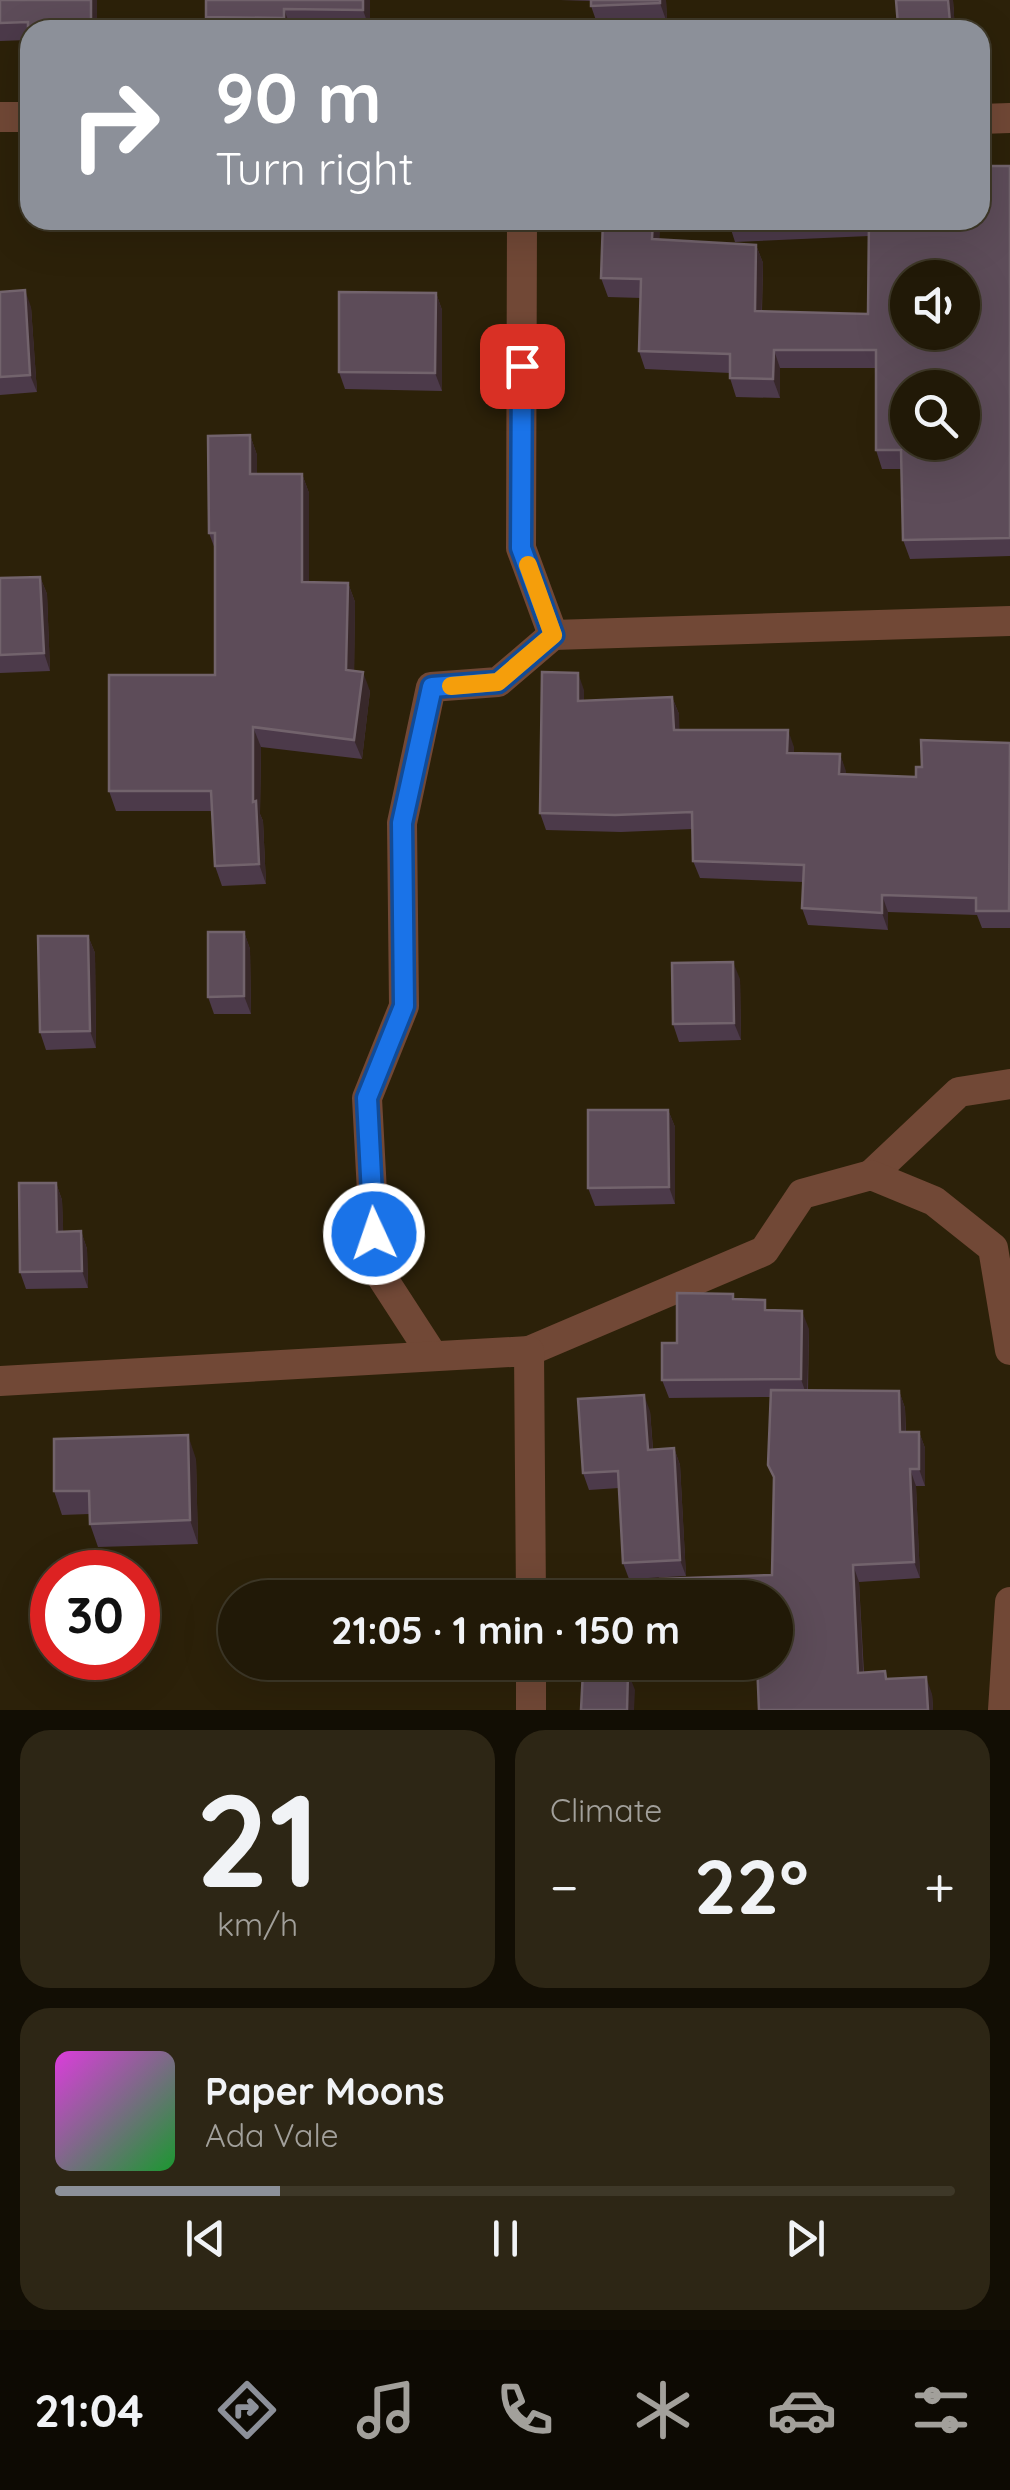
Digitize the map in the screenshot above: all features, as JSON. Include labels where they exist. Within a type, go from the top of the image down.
[{"type":"street","points":[[522,230],[521,548],[553,635]]},
{"type":"street","points":[[433,1356],[376,1268],[367,1098],[404,1006],[402,823],[432,687],[498,682],[553,635],[1010,621]]},
{"type":"street","points":[[0,1381],[529,1351],[764,1251],[802,1194],[872,1174],[959,1092],[1010,1084]]},
{"type":"street","points":[[872,1174],[934,1201],[993,1248],[1010,1350]]},
{"type":"street","points":[[529,1351],[531,1580]]},
{"type":"street","points":[[1004,1710],[1010,1602]]},
{"type":"street","points":[[531,1680],[532,1710]]},
{"type":"building","points":[[0,0],[91,0],[91,20],[0,23]]},
{"type":"building","points":[[206,0],[363,0],[363,10],[284,9],[284,18],[206,17]]},
{"type":"building","points":[[591,0],[660,0],[660,3],[591,6]]},
{"type":"building","points":[[896,0],[948,0],[950,20],[898,20]]},
{"type":"building","points":[[990,166],[1010,166],[1010,538],[903,540],[901,460],[980,460],[980,370],[890,370],[890,450],[876,450],[876,350],[774,350],[773,379],[730,378],[730,354],[639,351],[641,279],[601,278],[603,230],[652,230],[652,239],[756,245],[755,311],[868,314],[869,230],[990,230]]},
{"type":"building","points":[[25,290],[30,375],[0,377],[0,292]]},
{"type":"building","points":[[339,292],[436,293],[435,373],[339,372]]},
{"type":"building","points":[[250,435],[250,474],[302,474],[302,582],[348,583],[346,670],[363,672],[354,740],[253,727],[253,802],[256,801],[259,864],[215,866],[211,791],[109,791],[109,675],[215,675],[215,533],[209,533],[208,436]]},
{"type":"building","points":[[40,577],[44,653],[0,655],[0,578]]},
{"type":"building","points":[[542,672],[578,673],[578,701],[672,697],[674,730],[788,730],[787,753],[840,754],[839,774],[916,777],[916,767],[922,767],[921,740],[1010,743],[1009,911],[976,911],[976,898],[882,895],[882,913],[802,908],[804,865],[693,861],[692,812],[540,813]]},
{"type":"building","points":[[208,932],[244,932],[244,996],[208,997]]},
{"type":"building","points":[[38,936],[88,936],[90,1031],[40,1032]]},
{"type":"building","points":[[733,962],[734,1023],[673,1024],[672,963]]},
{"type":"building","points":[[588,1110],[668,1110],[669,1187],[588,1188]]},
{"type":"building","points":[[19,1183],[56,1183],[57,1232],[81,1231],[82,1271],[20,1272]]},
{"type":"building","points":[[677,1293],[733,1294],[733,1299],[765,1300],[765,1310],[802,1311],[801,1379],[662,1380],[662,1343],[677,1343]]},
{"type":"building","points":[[771,1390],[899,1391],[900,1432],[919,1432],[919,1469],[910,1469],[914,1562],[853,1565],[858,1673],[885,1671],[886,1679],[926,1677],[928,1710],[759,1710],[758,1680],[793,1680],[793,1580],[660,1580],[772,1575],[774,1477],[768,1465]]},
{"type":"building","points":[[644,1395],[648,1450],[674,1448],[680,1560],[623,1563],[618,1471],[583,1473],[578,1399]]},
{"type":"building","points":[[188,1435],[190,1520],[90,1524],[89,1491],[54,1491],[54,1439]]},
{"type":"building","points":[[583,1680],[628,1680],[627,1710],[581,1710]]},
{"type":"slow traffic","points":[[451,686],[498,682],[553,635],[528,565]]},
{"type":"route","points":[[374,1234],[367,1098],[404,1006],[402,823],[432,687],[498,682],[553,635],[521,548],[522,366]]}]
